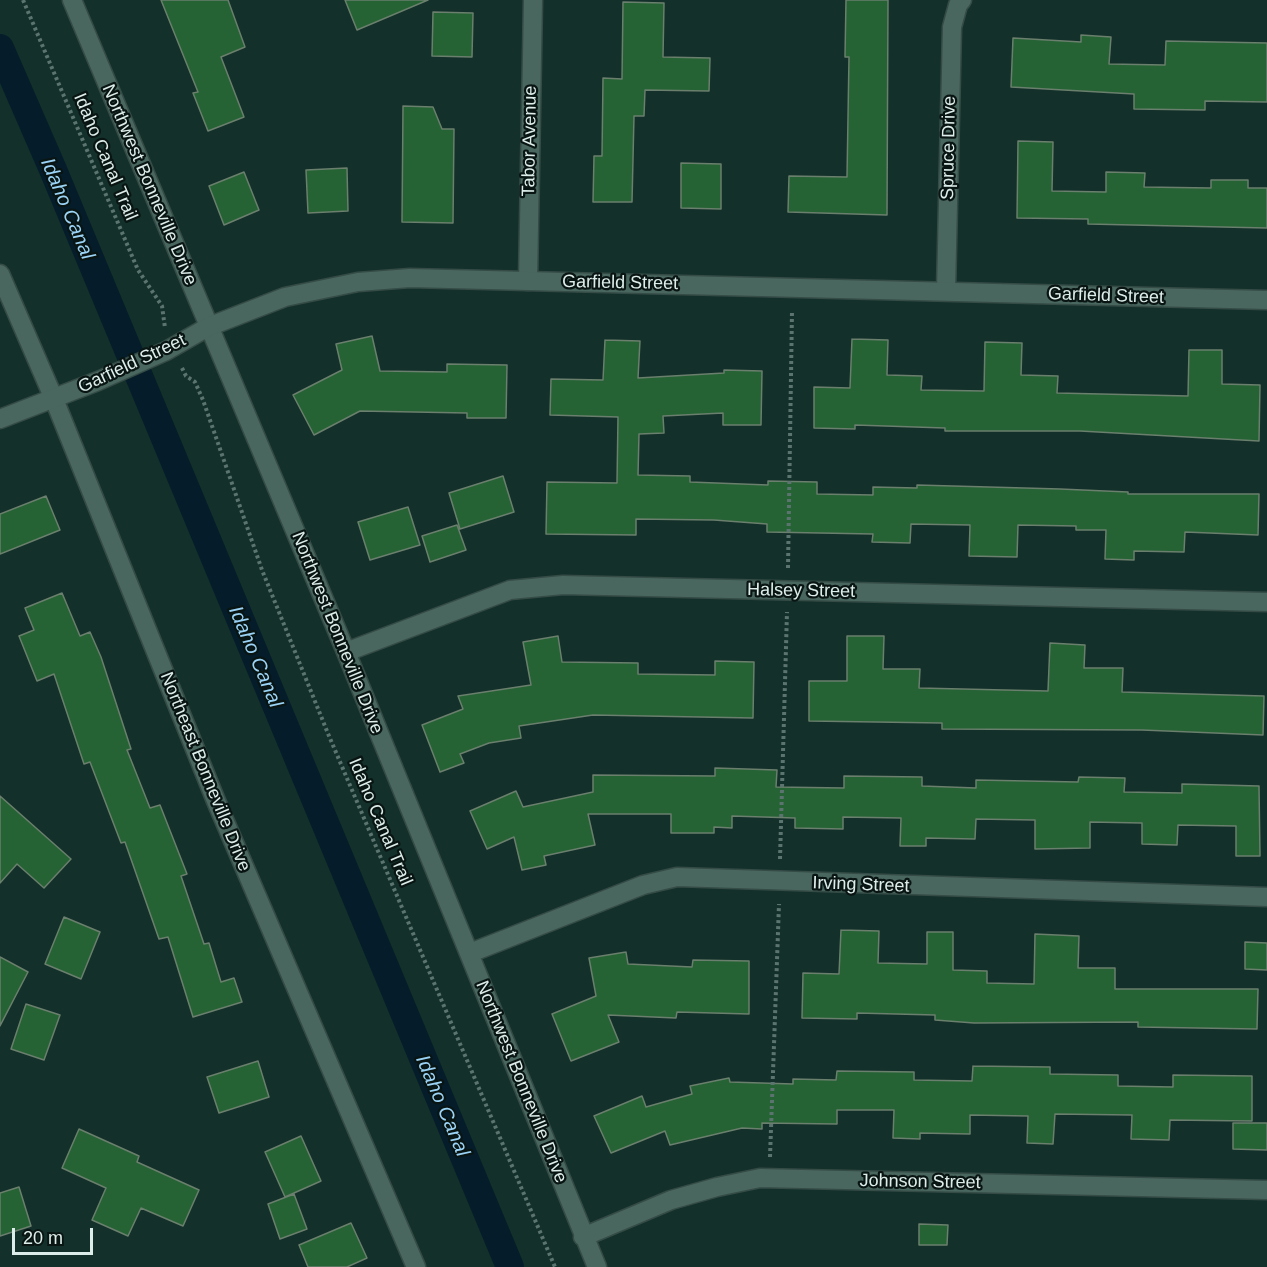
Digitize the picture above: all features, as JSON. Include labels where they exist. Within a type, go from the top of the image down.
[{"type":"street","name":"Northwest Bonneville Drive","points":[[72,0],[346,652],[597,1267]]},
{"type":"street","name":"Tabor Avenue","points":[[528,281],[532,0]]},
{"type":"street","name":"Spruce Drive","points":[[946,291],[952,27],[960,3]]},
{"type":"street","name":"Northeast Bonneville Drive","points":[[0,274],[54,399],[216,801],[416,1267]]},
{"type":"street","name":"Garfield Street","points":[[0,419],[98,381],[166,351],[208,327],[285,297],[358,282],[410,278],[1267,300]]},
{"type":"street","name":"Halsey Street","points":[[346,652],[510,590],[563,585],[1267,602]]},
{"type":"street","name":"Irving Street","points":[[470,954],[643,885],[677,877],[1267,897]]},
{"type":"street","name":"Johnson Street","points":[[583,1237],[670,1200],[760,1178],[1267,1190]]},
{"type":"path","name":"Idaho Canal Trail","points":[[23,0],[138,270],[162,306],[163,323]]},
{"type":"path","points":[[788,574],[792,311]]},
{"type":"path","name":"Idaho Canal Trail","points":[[184,372],[195,382],[258,560],[311,692],[555,1267]]},
{"type":"path","points":[[780,864],[787,608]]},
{"type":"path","points":[[770,1158],[779,906]]},
{"type":"building","points":[[161,0],[228,0],[245,47],[221,57],[244,117],[208,131],[193,93],[198,92]]},
{"type":"building","points":[[345,0],[428,0],[357,30]]},
{"type":"building","points":[[846,0],[888,0],[887,215],[788,212],[789,176],[847,177],[849,57],[845,57]]},
{"type":"building","points":[[623,2],[664,3],[663,57],[710,58],[709,91],[645,90],[644,116],[634,116],[632,202],[593,202],[594,156],[602,156],[603,78],[622,79]]},
{"type":"building","points":[[433,12],[473,13],[472,57],[432,56]]},
{"type":"building","points":[[1081,35],[1111,37],[1109,64],[1165,65],[1166,41],[1267,43],[1267,102],[1205,101],[1205,110],[1134,109],[1134,94],[1011,87],[1013,38],[1081,42]]},
{"type":"building","points":[[403,106],[433,107],[442,129],[454,129],[453,223],[402,222]]},
{"type":"building","points":[[1018,141],[1053,142],[1052,191],[1106,192],[1106,172],[1145,173],[1144,187],[1211,188],[1211,180],[1248,180],[1248,188],[1267,188],[1267,228],[1088,224],[1088,219],[1017,218]]},
{"type":"building","points":[[681,163],[721,164],[721,209],[681,208]]},
{"type":"building","points":[[347,168],[348,211],[308,213],[306,170]]},
{"type":"building","points":[[244,172],[259,210],[224,225],[209,186]]},
{"type":"building","points":[[372,336],[380,371],[447,372],[447,364],[507,365],[506,418],[467,418],[467,413],[360,411],[314,435],[293,395],[342,370],[336,344]]},
{"type":"building","points":[[852,339],[888,340],[887,375],[922,376],[921,390],[984,391],[985,342],[1022,343],[1021,375],[1058,376],[1057,393],[1188,396],[1189,350],[1222,350],[1222,384],[1260,385],[1259,441],[1080,431],[945,431],[945,428],[855,425],[855,429],[814,428],[814,387],[850,388]]},
{"type":"building","points":[[605,340],[640,341],[638,378],[724,373],[724,370],[762,371],[761,425],[723,425],[723,413],[663,416],[664,433],[639,434],[638,475],[690,476],[690,482],[768,485],[768,481],[817,482],[817,494],[873,495],[873,487],[917,488],[917,485],[1060,489],[1128,492],[1128,494],[1259,494],[1258,535],[1185,532],[1184,552],[1134,551],[1134,560],[1105,559],[1106,530],[1076,530],[1076,526],[1018,525],[1017,557],[969,556],[970,525],[911,524],[910,543],[872,542],[873,534],[767,532],[767,524],[714,520],[636,519],[636,535],[546,534],[547,482],[617,483],[618,417],[550,415],[551,379],[603,380]]},
{"type":"building","points":[[503,476],[514,512],[460,529],[449,493]]},
{"type":"building","points":[[46,496],[60,530],[0,554],[0,514]]},
{"type":"building","points":[[408,507],[420,545],[370,560],[358,522]]},
{"type":"building","points":[[457,525],[466,550],[430,562],[422,536]]},
{"type":"building","points":[[62,593],[80,636],[90,632],[101,657],[131,749],[127,750],[150,808],[160,805],[187,874],[181,876],[204,944],[209,943],[221,982],[234,978],[242,1002],[193,1017],[168,937],[159,939],[125,842],[121,843],[90,762],[84,764],[54,674],[37,681],[19,636],[34,630],[25,608]]},
{"type":"building","points":[[558,636],[562,662],[638,663],[638,674],[715,675],[715,661],[754,662],[753,718],[593,715],[519,726],[521,738],[489,743],[460,754],[464,763],[440,772],[422,725],[463,709],[458,696],[531,685],[523,642]]},
{"type":"building","points":[[847,636],[884,636],[883,669],[920,669],[919,688],[1048,691],[1050,643],[1085,645],[1084,668],[1123,668],[1122,692],[1264,696],[1263,735],[1142,730],[942,729],[942,723],[809,721],[809,681],[847,681]]},
{"type":"building","points":[[715,768],[777,770],[776,787],[844,788],[844,776],[922,777],[922,786],[976,788],[976,780],[1078,782],[1079,777],[1125,778],[1124,792],[1182,793],[1182,784],[1259,786],[1260,856],[1236,856],[1236,826],[1178,825],[1177,845],[1142,844],[1142,823],[1090,822],[1090,848],[1035,849],[1035,820],[976,819],[975,839],[926,838],[926,846],[900,846],[901,818],[843,817],[843,829],[795,828],[795,818],[732,816],[732,828],[714,827],[714,833],[671,833],[671,814],[588,814],[595,845],[544,856],[546,865],[522,870],[514,837],[487,849],[470,811],[516,791],[523,807],[593,792],[593,775],[715,776]]},
{"type":"building","points":[[0,796],[71,859],[44,888],[17,864],[0,883]]},
{"type":"building","points":[[64,917],[100,932],[81,979],[45,964]]},
{"type":"building","points":[[841,930],[879,931],[878,963],[927,964],[927,932],[953,932],[953,970],[987,971],[987,983],[1034,984],[1035,934],[1079,936],[1078,968],[1115,968],[1115,989],[1258,989],[1257,1029],[1138,1027],[1138,1022],[974,1023],[935,1020],[935,1015],[857,1013],[857,1019],[802,1018],[803,973],[839,974]]},
{"type":"building","points":[[1245,942],[1267,943],[1267,970],[1245,969]]},
{"type":"building","points":[[626,952],[628,964],[692,967],[693,960],[749,961],[749,1014],[677,1012],[676,1018],[608,1015],[619,1042],[571,1061],[552,1014],[596,996],[589,958]]},
{"type":"building","points":[[0,957],[28,972],[0,1026]]},
{"type":"building","points":[[26,1004],[60,1015],[44,1060],[11,1049]]},
{"type":"building","points":[[258,1061],[269,1097],[219,1113],[207,1077]]},
{"type":"building","points":[[973,1066],[1050,1067],[1050,1074],[1118,1075],[1118,1086],[1173,1087],[1173,1075],[1252,1076],[1252,1121],[1170,1120],[1169,1140],[1131,1139],[1132,1115],[1055,1114],[1053,1144],[1027,1143],[1028,1116],[970,1115],[970,1134],[920,1133],[920,1139],[893,1138],[894,1110],[837,1110],[837,1124],[762,1123],[762,1129],[742,1128],[670,1145],[665,1131],[611,1153],[594,1116],[642,1096],[646,1107],[692,1094],[690,1086],[729,1078],[730,1082],[793,1084],[793,1079],[836,1080],[837,1071],[914,1072],[914,1080],[972,1081]]},
{"type":"building","points":[[1233,1123],[1267,1123],[1267,1150],[1233,1149]]},
{"type":"building","points":[[79,1129],[139,1156],[137,1162],[199,1190],[183,1226],[141,1208],[128,1236],[92,1220],[106,1188],[62,1168]]},
{"type":"building","points":[[301,1136],[321,1181],[285,1197],[265,1152]]},
{"type":"building","points":[[19,1187],[31,1226],[0,1236],[0,1193]]},
{"type":"building","points":[[294,1194],[307,1229],[280,1239],[268,1204]]},
{"type":"building","points":[[351,1223],[367,1258],[347,1267],[308,1267],[299,1245]]},
{"type":"building","points":[[919,1224],[948,1225],[947,1245],[919,1245]]},
{"type":"waterway","name":"Idaho Canal","points":[[0,48],[54,172],[510,1267]]}]
